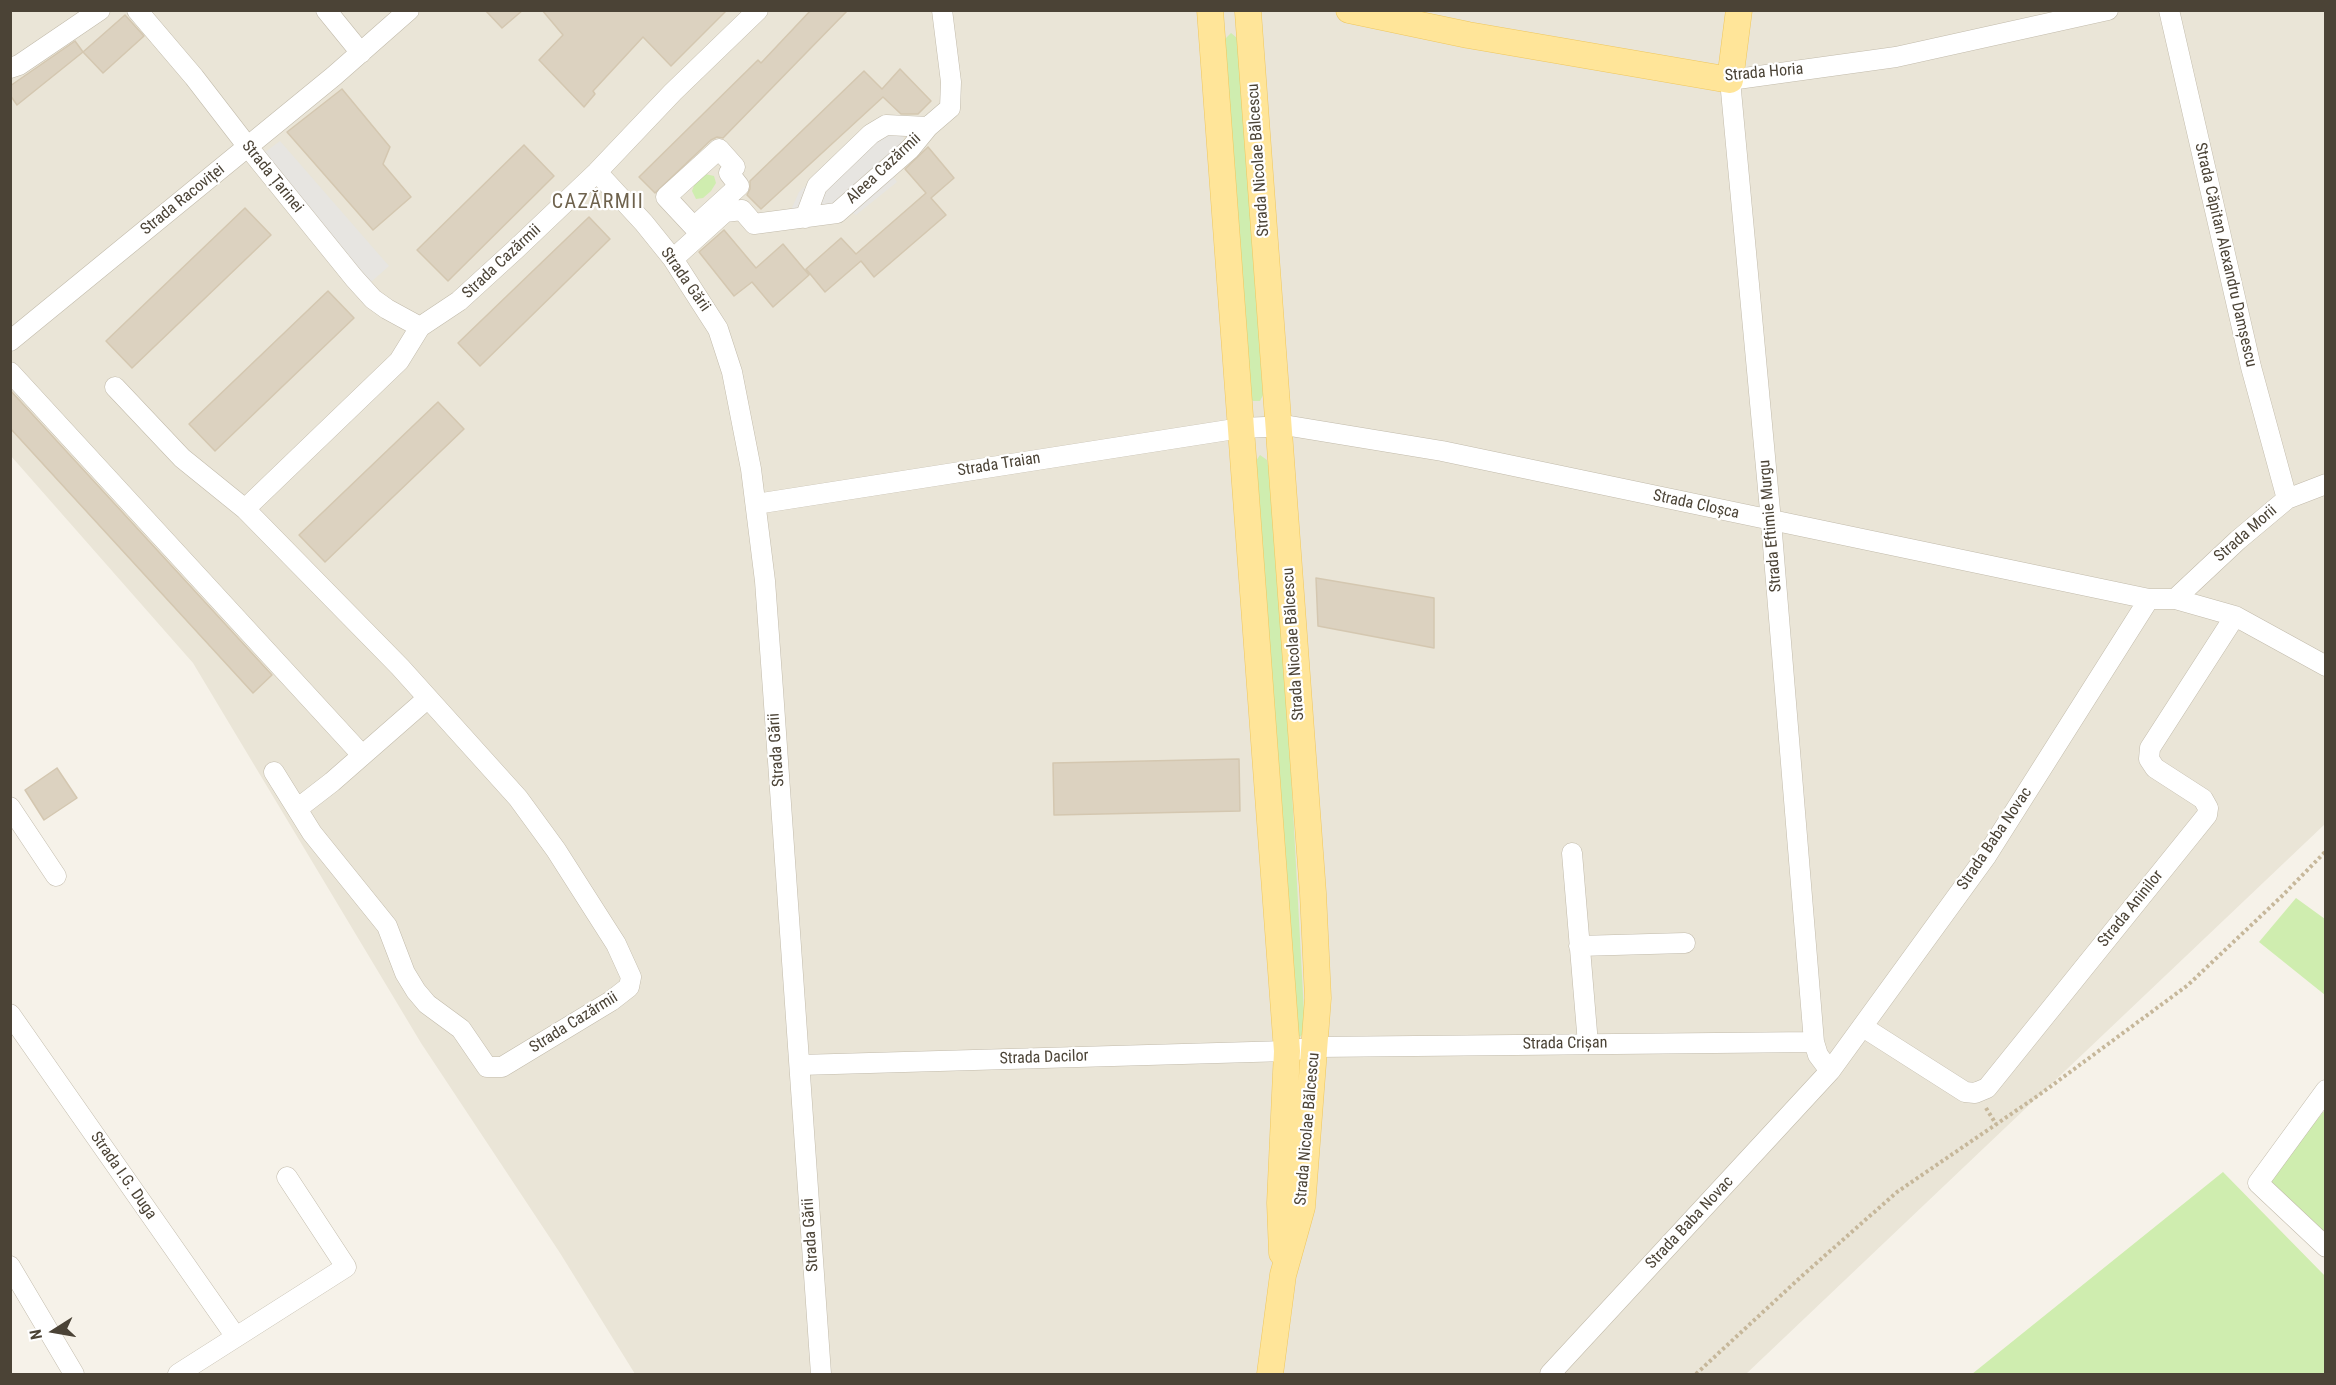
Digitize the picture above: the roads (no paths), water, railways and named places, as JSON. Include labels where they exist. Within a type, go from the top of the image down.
[{"type":"main road","name":"Strada Horia","points":[[1349,10],[1468,35],[1730,80]]},
{"type":"main road","name":"Strada Eftimie Murgu","points":[[1730,80],[1739,10]]},
{"type":"main road","points":[[1210,13],[1250,11]]},
{"type":"main road","name":"Strada Nicolae Bălcescu","points":[[1250,11],[1313,892],[1318,998],[1302,1207],[1283,1275],[1270,1374]]},
{"type":"main road","name":"Strada Nicolae Bălcescu","points":[[1210,13],[1287,1051],[1280,1203],[1283,1275]]},
{"type":"street","points":[[10,68],[19,65],[100,10]]},
{"type":"street","name":"Strada Țarinei","points":[[137,10],[373,299],[420,327]]},
{"type":"street","points":[[327,10],[361,53]]},
{"type":"street","name":"Strada Racoviței","points":[[10,341],[248,147],[409,10]]},
{"type":"street","name":"Strada Cazărmii","points":[[245,508],[399,361],[420,327],[459,301],[597,172],[673,92],[758,10]]},
{"type":"street","name":"Aleea Cazărmii","points":[[673,259],[725,212],[742,210],[754,224],[837,213],[910,149],[928,127],[950,108],[951,82],[942,10]]},
{"type":"street","name":"Strada Horia","points":[[1730,80],[1896,57],[2108,10]]},
{"type":"street","name":"Strada Căpitan Alexandru Damșescu","points":[[2169,10],[2251,367],[2287,499]]},
{"type":"street","name":"Strada Eftimie Murgu","points":[[1730,80],[1771,521],[1814,1041]]},
{"type":"street","name":"Aleea Cazărmii","points":[[805,218],[817,186],[871,134],[886,125],[928,127]]},
{"type":"street","name":"Strada Gării","points":[[597,172],[644,223],[673,259],[703,303],[718,329],[732,372],[756,504],[770,646],[821,1374]]},
{"type":"street","points":[[10,372],[362,755]]},
{"type":"street","name":"Strada Cazărmii","points":[[115,387],[182,458],[245,508],[428,698],[518,798],[588,897],[627,964],[632,977],[629,987],[622,994],[502,1067],[487,1067],[461,1029],[427,1004],[416,991],[405,973],[387,926],[312,833],[274,772]]},
{"type":"street","name":"Strada Cloșca","points":[[1241,428],[1278,425],[1442,451],[2149,599]]},
{"type":"street","name":"Strada Traian","points":[[756,504],[1241,428]]},
{"type":"street","name":"Strada Morii","points":[[2175,599],[2238,540],[2287,499],[2325,484]]},
{"type":"street","points":[[2149,599],[2175,599],[2235,615],[2325,666]]},
{"type":"street","name":"Strada Baba Novac","points":[[1550,1374],[1830,1071],[1987,855],[2149,599]]},
{"type":"street","name":"Strada Aninilor","points":[[1863,1027],[1965,1092],[1975,1093],[1987,1088],[2207,815],[2208,808],[2204,799],[2155,768],[2149,759],[2150,748],[2235,615]]},
{"type":"street","points":[[297,809],[428,698]]},
{"type":"street","points":[[10,807],[56,876]]},
{"type":"street","points":[[1572,854],[1588,1044]]},
{"type":"street","points":[[1579,946],[1684,943]]},
{"type":"street","name":"Strada I.G. Duga","points":[[10,1014],[236,1337]]},
{"type":"street","points":[[1814,1041],[1818,1056],[1830,1071]]},
{"type":"street","name":"Strada Crișan","points":[[1287,1051],[1316,1047],[1814,1041]]},
{"type":"street","name":"Strada Dacilor","points":[[800,1065],[1287,1051]]},
{"type":"street","points":[[2325,1090],[2258,1183],[2325,1247]]},
{"type":"street","points":[[178,1374],[346,1267],[287,1177]]},
{"type":"street","points":[[10,1266],[74,1374]]},
{"type":"district","name":"CAZĂRMII","points":[[598,203]]}]
